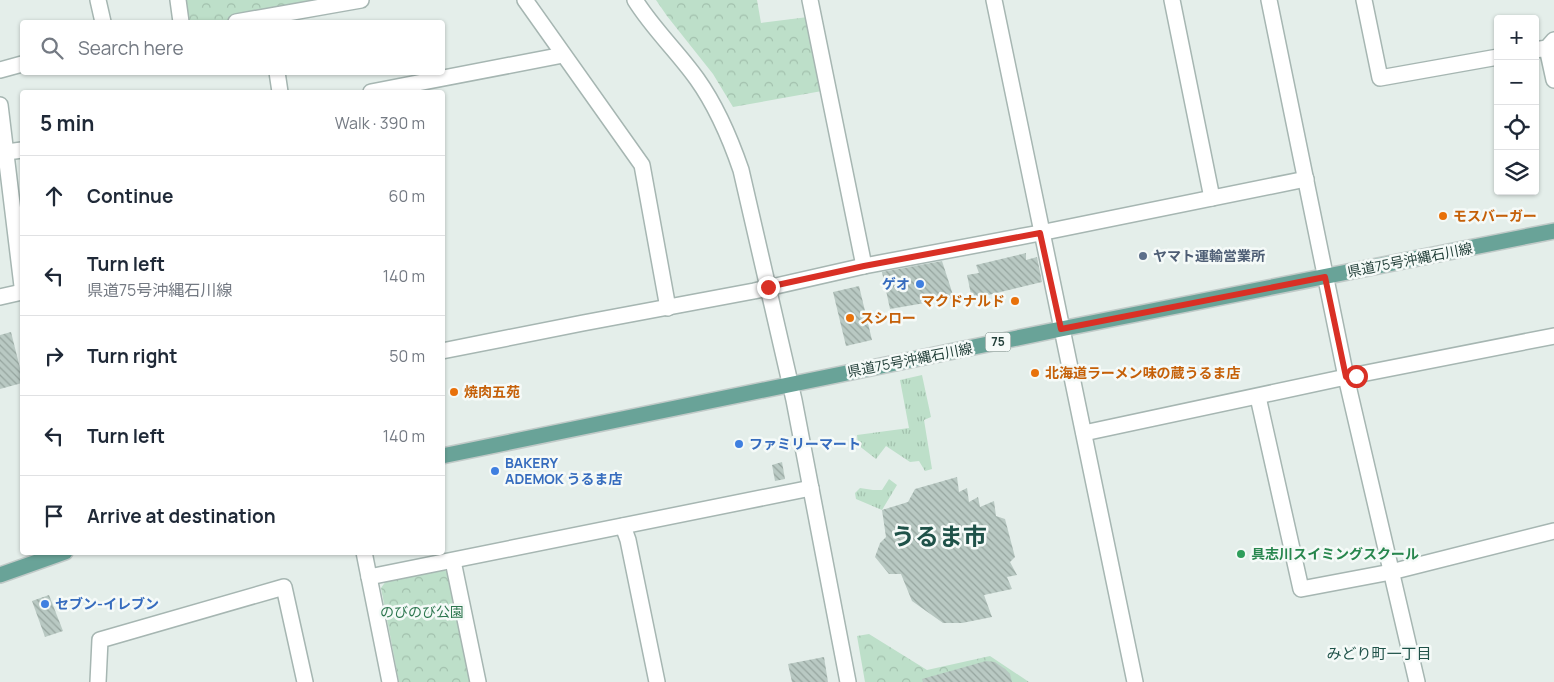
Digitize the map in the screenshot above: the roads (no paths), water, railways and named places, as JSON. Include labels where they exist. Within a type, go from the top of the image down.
[{"type":"main road","name":"県道75号沖縄石川線","points":[[445,455],[1061,329],[1554,231]]},
{"type":"main road","points":[[0,575],[57,555]]},
{"type":"street","points":[[98,0],[103,20]]},
{"type":"street","points":[[178,0],[181,20]]},
{"type":"street","points":[[524,0],[642,165],[668,308]]},
{"type":"street","points":[[635,0],[650,22],[698,80],[719,116],[741,170],[790,384],[848,682]]},
{"type":"street","points":[[810,0],[864,266]]},
{"type":"street","points":[[994,0],[1040,233],[1084,433],[1135,682]]},
{"type":"street","points":[[1172,0],[1212,198]]},
{"type":"street","points":[[1269,0],[1346,377],[1417,682]]},
{"type":"street","points":[[1364,0],[1380,78],[1494,58]]},
{"type":"street","points":[[268,20],[353,1]]},
{"type":"street","points":[[1545,46],[1554,80]]},
{"type":"street","points":[[381,90],[563,55]]},
{"type":"street","points":[[0,70],[20,65]]},
{"type":"street","points":[[277,75],[280,90]]},
{"type":"street","points":[[0,106],[20,268]]},
{"type":"street","points":[[7,152],[20,150]]},
{"type":"street","points":[[445,350],[583,322],[754,291],[864,266],[1040,233],[1306,179]]},
{"type":"street","points":[[0,297],[20,292]]},
{"type":"street","points":[[1084,433],[1346,377],[1554,336]]},
{"type":"street","points":[[1258,397],[1301,589],[1391,572],[1554,531]]},
{"type":"street","points":[[369,577],[811,488]]},
{"type":"street","points":[[623,526],[628,540],[657,682]]},
{"type":"street","points":[[365,555],[390,682]]},
{"type":"street","points":[[453,560],[478,682]]},
{"type":"street","points":[[98,682],[100,640],[284,586],[305,682]]},
{"type":"place","name":"モスバーガー","points":[[1443,216]]},
{"type":"place","name":"ヤマト運輸営業所","points":[[1143,256]]},
{"type":"place","name":"ゲオ","points":[[920,284]]},
{"type":"place","name":"マクドナルド","points":[[1015,301]]},
{"type":"place","name":"スシロー","points":[[850,318]]},
{"type":"place","name":"北海道ラーメン味の蔵うるま店","points":[[1035,373]]},
{"type":"place","name":"焼肉五苑","points":[[454,392]]},
{"type":"place","name":"ファミリーマート","points":[[739,444]]},
{"type":"place","name":"BAKERY ADEMOK うるま店","points":[[495,471]]},
{"type":"place","name":"具志川スイミングスクール","points":[[1241,554]]},
{"type":"place","name":"セブン-イレブン","points":[[45,604]]},
{"type":"district","name":"うるま市","points":[[939,537]]},
{"type":"district","name":"みどり町一丁目","points":[[1379,654]]},
{"type":"park label","name":"のびのび公園","points":[[422,612]]}]
